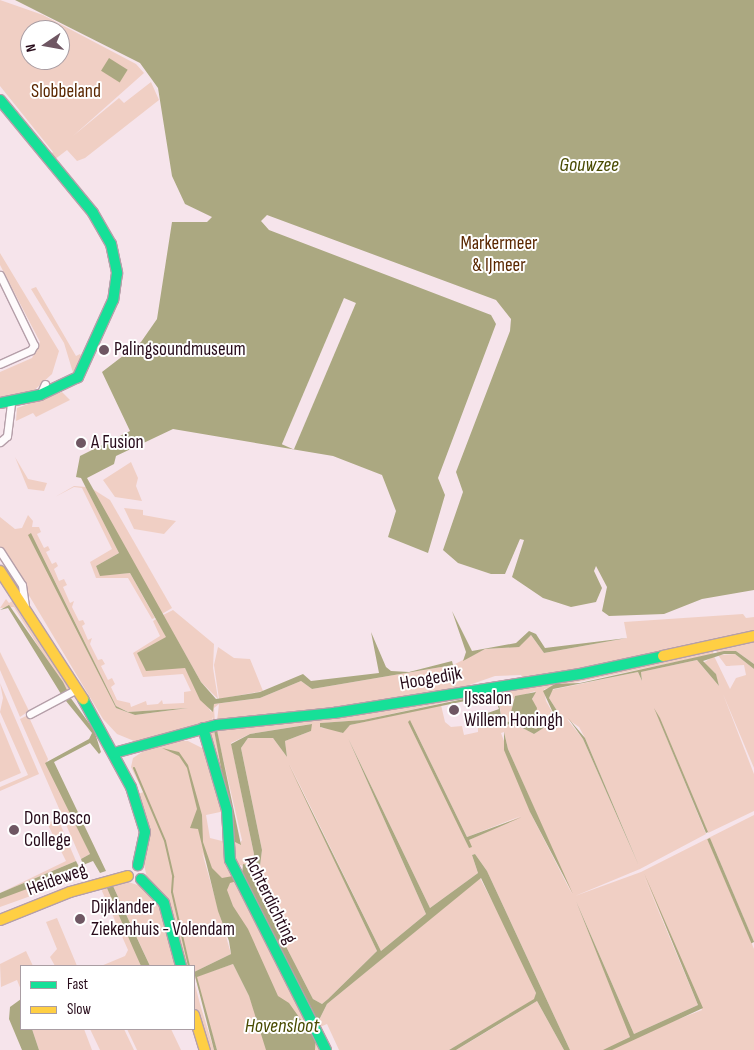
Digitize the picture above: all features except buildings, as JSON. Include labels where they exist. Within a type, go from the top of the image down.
[{"type":"street","points":[[0,100],[93,213],[114,252],[117,273],[113,300],[85,367],[69,384],[40,395],[5,402],[7,436],[0,442]]},
{"type":"street","points":[[0,274],[14,299],[33,348],[0,364]]},
{"type":"street","points":[[40,395],[46,384]]},
{"type":"street","points":[[0,551],[22,586],[25,606]]},
{"type":"street","points":[[0,571],[25,606],[114,752],[145,827],[138,866]]},
{"type":"street","name":"Hoogedijk","points":[[114,752],[202,728],[343,712],[580,674],[754,636]]},
{"type":"street","points":[[30,714],[77,689]]},
{"type":"street","name":"Achterdichting","points":[[202,728],[227,810],[230,860],[326,1050]]},
{"type":"street","points":[[131,866],[138,866],[144,873],[141,879],[132,881],[128,876],[131,866]]},
{"type":"street","name":"Heideweg","points":[[0,920],[70,892],[128,876]]},
{"type":"street","points":[[141,879],[166,907],[180,965]]},
{"type":"street","points":[[195,1018],[205,1050]]},
{"type":"green space","name":"Slobbeland","points":[[0,0],[52,20],[20,20],[20,70],[70,70],[70,29],[136,64],[144,73],[73,136],[119,98],[124,103],[151,82],[159,100],[85,158],[77,161],[67,150],[54,160],[50,155],[53,152],[0,86]]},
{"type":"green space","points":[[0,253],[59,351],[52,374],[29,395],[0,397],[0,372],[32,358],[40,342],[0,265]]},
{"type":"green space","points":[[36,287],[76,356],[80,354],[83,360],[74,376],[64,343],[31,289]]},
{"type":"green space","points":[[62,392],[70,400],[36,417],[33,413],[16,421],[17,408]]},
{"type":"green space","points":[[15,457],[28,479],[47,483],[44,491],[28,489]]},
{"type":"green space","points":[[131,462],[138,478],[136,486],[142,501],[115,497],[103,480]]},
{"type":"green space","points":[[74,486],[86,487],[119,553],[96,566],[100,575],[130,573],[155,618],[152,619],[128,578],[96,578],[90,562],[112,549],[82,488],[74,487],[55,497]]},
{"type":"green space","points":[[91,488],[110,500],[172,608],[162,614]]},
{"type":"green space","points":[[124,508],[143,510],[143,515],[176,521],[164,534],[134,529]]},
{"type":"green space","points":[[28,515],[33,521],[32,527],[39,527],[41,532],[37,534],[44,548],[48,546],[50,550],[46,552],[52,564],[56,562],[58,566],[54,569],[59,581],[64,579],[67,585],[63,587],[70,603],[74,601],[72,607],[79,621],[83,620],[85,624],[82,626],[88,640],[92,638],[90,644],[98,660],[102,659],[105,664],[101,666],[108,680],[112,678],[115,684],[111,687],[117,700],[130,703],[131,707],[146,701],[147,705],[158,704],[162,700],[163,704],[184,703],[184,692],[191,691],[183,674],[143,677],[133,653],[160,636],[153,621],[156,619],[211,712],[214,704],[260,698],[301,681],[312,689],[453,665],[485,649],[516,647],[531,635],[544,653],[627,638],[624,622],[743,614],[746,618],[754,617],[754,633],[523,679],[521,675],[495,676],[458,689],[371,705],[217,721],[219,704],[214,708],[215,723],[212,717],[213,724],[139,743],[117,734],[103,719],[0,547],[0,517],[15,529],[22,528]],"holes":[[[31,533],[116,706],[128,712],[188,708],[135,715],[116,708]]]},
{"type":"green space","points":[[6,599],[9,603],[14,600],[70,688],[67,693],[14,607],[0,608]]},
{"type":"green space","points":[[173,610],[214,644],[213,668],[218,699],[201,682],[163,615]]},
{"type":"green space","points":[[754,639],[754,664],[736,651],[717,653],[716,649]]},
{"type":"green space","points":[[218,647],[234,658],[250,659],[263,691],[219,699],[214,665]]},
{"type":"green space","points":[[711,649],[714,654],[544,689],[546,701],[555,717],[536,729],[514,720],[502,722],[498,693],[483,691]],"holes":[[[535,691],[532,700],[537,712],[532,719],[512,714],[512,699]]]},
{"type":"green space","points":[[0,652],[29,711],[20,717],[0,670]]},
{"type":"green space","points":[[735,654],[754,669],[754,768],[723,694],[754,774],[754,811],[708,833],[654,707],[706,834],[640,869],[575,896],[641,872],[754,815],[754,942],[710,838],[754,949],[754,1050],[570,1050],[487,871],[475,854],[472,855],[478,873],[430,908],[348,738],[426,914],[381,951],[289,763],[377,951],[322,1004],[313,999],[257,890],[262,850],[241,748],[248,738],[273,738],[287,757],[285,741],[311,731],[311,724],[250,734],[231,743],[254,854],[248,868],[235,863],[228,801],[209,731],[214,730],[239,845],[242,840],[216,728],[454,695],[456,700],[363,720],[320,723],[321,728],[337,729],[342,733],[350,725],[441,705],[445,722],[451,727],[462,726],[464,735],[478,732],[478,717],[497,714],[503,727],[513,723],[534,734],[561,717],[549,698],[551,690],[638,672],[642,681],[641,672],[697,660],[719,686],[715,673],[703,663],[714,656],[730,689],[736,678],[746,675],[744,665],[726,666],[718,655]],"holes":[[[567,719],[579,727],[585,738],[639,866],[583,739]],[[410,720],[467,837],[521,816],[469,840],[469,848]],[[504,732],[508,749],[572,894],[531,814],[501,733]],[[643,874],[702,1010],[619,1042],[630,1037],[629,1032],[576,901],[634,1034],[698,1005]]]},
{"type":"green space","points":[[0,683],[39,774],[0,791],[0,787],[28,775],[0,712],[3,698]]},
{"type":"green space","points":[[28,715],[48,759],[46,764],[53,772],[90,854],[81,859],[20,719]]},
{"type":"green space","points":[[0,722],[21,773],[0,782]]},
{"type":"green space","points":[[173,741],[188,741],[206,750],[225,811],[206,815],[210,838],[226,842],[229,868],[323,1050],[288,1050],[202,852],[231,954],[195,972],[195,965],[184,965],[169,904],[147,878],[143,860],[149,830],[139,794],[143,792],[131,767],[133,758],[142,752]]},
{"type":"green space","points":[[58,819],[76,861],[0,893],[66,861],[47,823]]},
{"type":"green space","points":[[79,867],[81,878],[0,907],[0,898]]},
{"type":"green space","points":[[480,878],[514,943],[536,993],[535,999],[449,1050],[339,1050],[327,1024],[320,1027],[318,1022],[327,1004]]},
{"type":"green space","points":[[125,881],[141,886],[158,902],[177,965],[150,965],[113,886],[141,965],[103,965],[125,956],[128,950],[102,891],[104,888]]},
{"type":"green space","points":[[57,918],[77,965],[54,965],[50,957],[57,949],[46,922]]},
{"type":"green space","points":[[26,951],[33,965],[20,965],[20,988],[17,980],[1,987],[0,964]]},
{"type":"green space","points":[[233,964],[249,996],[269,1050],[217,1050],[195,977]]},
{"type":"green space","points":[[195,985],[214,1050],[208,1050],[195,1010]]},
{"type":"green space","points":[[537,1001],[564,1050],[456,1050],[473,1040]]},
{"type":"green space","points":[[32,1030],[84,1030],[92,1050],[39,1050]]},
{"type":"green space","points":[[90,1030],[124,1030],[134,1050],[100,1050]]},
{"type":"green space","points":[[127,1030],[171,1030],[181,1050],[137,1050]]},
{"type":"water","name":"Gouwzee","points":[[15,0],[754,0],[754,590],[702,599],[664,614],[609,616],[602,611],[607,587],[596,566],[594,571],[602,588],[596,602],[571,607],[543,598],[512,577],[524,540],[520,539],[505,574],[491,574],[458,563],[443,550],[463,492],[456,472],[510,331],[511,319],[496,300],[267,215],[261,221],[269,230],[491,315],[496,324],[438,478],[445,495],[428,553],[388,537],[396,511],[382,475],[333,456],[173,429],[116,456],[114,464],[87,478],[201,682],[216,699],[260,692],[303,674],[311,681],[379,673],[371,632],[386,667],[391,671],[409,672],[452,661],[453,665],[312,689],[301,681],[260,698],[214,704],[213,712],[200,700],[185,668],[146,671],[137,653],[166,637],[130,573],[100,576],[96,566],[119,553],[81,478],[76,477],[80,456],[130,431],[102,372],[141,342],[157,319],[172,222],[207,222],[212,217],[185,204],[172,176],[158,88],[140,63],[70,28],[70,20],[55,20]]},
{"type":"water","points":[[109,58],[128,70],[120,82],[101,71]]},
{"type":"water","points":[[31,533],[116,706],[128,712],[188,708],[135,715],[116,708],[28,535]]},
{"type":"water","points":[[9,605],[63,682],[67,690],[61,694],[8,608],[0,610]]},
{"type":"water","points":[[452,611],[472,651],[516,643],[529,631],[536,634],[545,648],[627,638],[544,653],[531,635],[519,647],[485,649],[463,661],[466,652]]},
{"type":"water","points":[[724,651],[736,651],[754,664],[754,669],[735,654],[724,654],[703,661],[716,674],[719,686],[697,660],[641,672],[642,681],[638,672],[553,689],[549,698],[561,717],[534,734],[513,723],[501,727],[497,714],[479,716],[499,709],[494,695],[350,725],[343,733],[320,727],[320,723],[363,720],[497,692],[502,722],[516,721],[536,729],[555,717],[543,691],[555,684],[580,683]]},
{"type":"water","points":[[536,692],[532,699],[537,708],[535,719],[511,712],[515,696]]},
{"type":"water","points":[[70,697],[94,730],[101,752],[99,754],[90,743],[54,762],[106,871],[100,873],[93,861],[83,865],[81,859],[90,854],[45,763],[89,739],[92,733],[66,701]]},
{"type":"water","points":[[654,708],[660,718],[708,832],[706,833]]},
{"type":"water","points":[[568,718],[585,738],[639,866],[583,739]]},
{"type":"water","points":[[410,720],[467,837],[522,817],[469,840],[472,847],[469,848],[408,722]]},
{"type":"water","points":[[312,724],[311,731],[285,741],[287,757],[273,738],[248,738],[241,748],[262,850],[257,890],[313,999],[322,1004],[377,951],[288,763],[381,951],[426,914],[348,738],[430,908],[478,873],[472,855],[475,854],[487,871],[570,1050],[564,1050],[537,1001],[456,1050],[449,1050],[534,999],[536,993],[481,878],[327,1004],[318,1022],[242,874],[243,864],[251,866],[254,854],[231,744],[250,734]]},
{"type":"water","points":[[214,730],[217,730],[241,845],[235,842]]},
{"type":"water","points":[[504,732],[508,749],[573,894],[530,812],[504,750]]},
{"type":"water","name":"Hovensloot","points":[[162,748],[179,752],[188,765],[202,815],[203,842],[212,868],[222,878],[233,876],[237,881],[230,883],[227,890],[233,906],[248,929],[278,996],[289,1003],[311,1034],[316,1034],[315,1050],[266,1050],[249,996],[233,964],[197,977],[217,1050],[214,1050],[195,972],[231,954],[229,941],[218,911],[198,829],[190,828],[197,809],[187,768],[179,756]]},
{"type":"water","points":[[710,838],[754,942],[751,943],[707,839]]},
{"type":"water","points":[[76,861],[79,867],[62,876],[0,899],[0,893]]},
{"type":"water","points":[[644,873],[703,1008],[612,1050],[603,1050],[630,1037],[576,901],[634,1034],[698,1005]]},
{"type":"water","points":[[113,886],[150,965],[141,965],[107,888]]},
{"type":"water","points":[[20,1000],[20,1030],[32,1030],[39,1050],[22,1050],[9,1019],[10,1007]]},
{"type":"pier","points":[[344,298],[356,303],[294,449],[282,444]]},
{"type":"waterway","points":[[134,768],[165,841],[173,877],[172,892],[189,965]]},
{"type":"traffic: fast","points":[[0,100],[93,213],[111,244],[117,273],[113,300],[78,377],[40,395],[0,403]]},
{"type":"traffic: fast","points":[[114,753],[217,725],[334,713],[580,674],[663,656]]},
{"type":"traffic: fast","points":[[83,699],[131,787],[145,832],[138,865]]},
{"type":"traffic: fast","points":[[203,728],[227,810],[230,860],[326,1050]]},
{"type":"traffic: fast","points":[[141,879],[164,903],[181,965]]},
{"type":"traffic: slow","points":[[0,571],[83,699]]},
{"type":"traffic: slow","points":[[663,656],[754,636]]},
{"type":"traffic: slow","points":[[0,920],[70,892],[128,876]]},
{"type":"traffic: slow","points":[[195,1018],[205,1050]]},
{"type":"place","name":"Palingsoundmuseum","points":[[104,350]]},
{"type":"place","name":"A Fusion","points":[[81,443]]},
{"type":"place","name":"IJssalon Willem Honingh","points":[[454,710]]},
{"type":"place","name":"Don Bosco College","points":[[14,830]]},
{"type":"place","name":"Dijklander Ziekenhuis - Volendam","points":[[80,919]]},
{"type":"park label","name":"Markermeer & IJmeer","points":[[499,255]]}]
